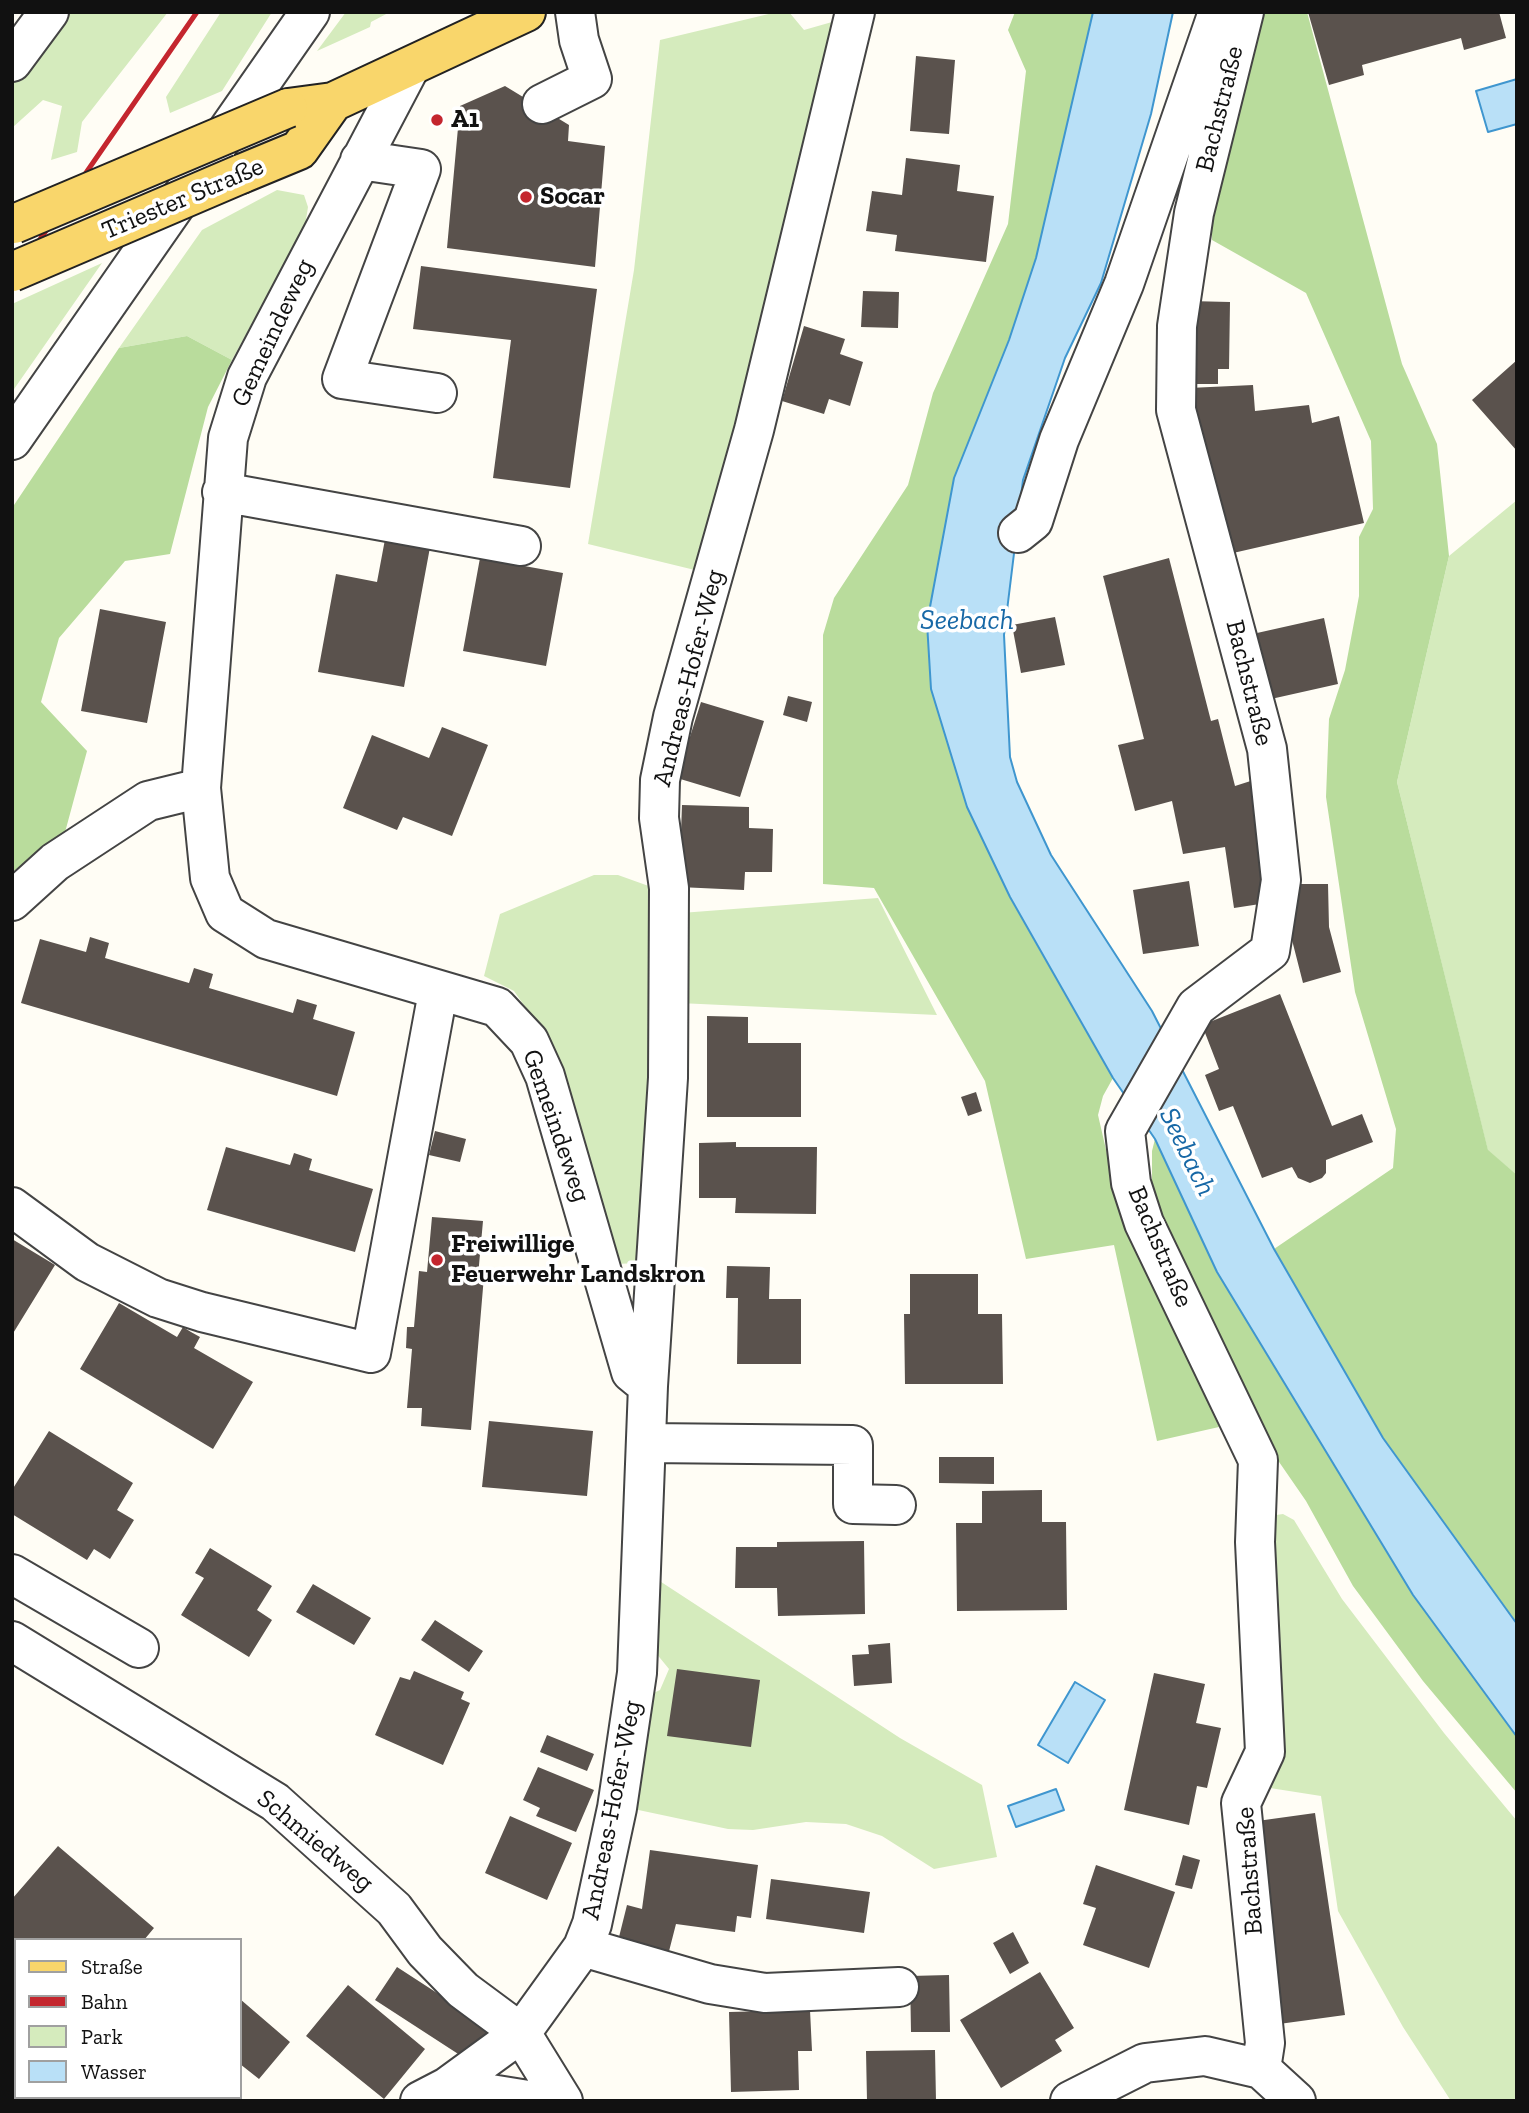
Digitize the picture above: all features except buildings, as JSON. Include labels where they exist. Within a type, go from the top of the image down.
[{"type":"main road","name":"Triester Straße","points":[[13,224],[288,108],[333,102],[409,69],[526,12]]},
{"type":"main road","name":"Triester Straße","points":[[12,272],[299,150],[333,102]]},
{"type":"street","points":[[12,62],[49,12]]},
{"type":"street","points":[[12,440],[310,12]]},
{"type":"street","points":[[541,104],[592,79],[579,40],[575,12]]},
{"type":"street","name":"Andreas-Hofer-Weg","points":[[434,2094],[521,2033],[583,1947],[592,1924],[617,1808],[637,1673],[648,1386],[668,1078],[669,888],[659,818],[660,780],[673,717],[754,430],[855,12]]},
{"type":"street","points":[[1018,533],[1034,521],[1059,440],[1124,284],[1218,12]]},
{"type":"street","name":"Bachstraße","points":[[1244,12],[1194,213],[1177,326],[1176,410],[1267,749],[1281,880],[1270,951],[1196,1007],[1125,1131],[1131,1183],[1144,1223],[1258,1460],[1255,1542],[1265,1752],[1241,1803],[1265,2043],[1261,2069]]},
{"type":"street","name":"Gemeindeweg","points":[[409,69],[247,377],[228,438],[201,788],[210,878],[225,913],[266,939],[438,992],[497,1007],[529,1041],[549,1089],[631,1373],[648,1386]]},
{"type":"street","points":[[360,160],[421,169],[342,379],[437,393]]},
{"type":"street","points":[[222,492],[521,546]]},
{"type":"street","points":[[12,901],[55,862],[148,802],[201,788]]},
{"type":"street","points":[[12,1207],[87,1262],[158,1298],[202,1312],[371,1353],[438,992]]},
{"type":"street","points":[[646,1443],[853,1445],[853,1504],[896,1505]]},
{"type":"street","points":[[12,1574],[139,1648]]},
{"type":"street","name":"Schmiedweg","points":[[12,1641],[275,1802],[394,1909],[425,1951],[463,1990],[521,2033],[564,2101]]},
{"type":"street","points":[[583,1947],[710,1984],[765,1993],[899,1987]]},
{"type":"street","points":[[1070,2101],[1145,2063],[1205,2056],[1261,2069],[1296,2101]]},
{"type":"street","points":[[434,2094],[534,2101]]},
{"type":"green space","points":[[64,12],[168,12],[82,122],[77,152],[51,160],[62,106],[43,100],[12,128],[12,82]]},
{"type":"green space","points":[[221,12],[272,12],[222,91],[170,113],[166,97]]},
{"type":"green space","points":[[346,12],[390,12],[371,22],[370,27],[317,51]]},
{"type":"green space","points":[[777,12],[789,12],[804,30],[832,22],[788,246],[703,572],[588,544],[634,270],[660,40]]},
{"type":"green space","points":[[1015,12],[1093,12],[1036,258],[1009,340],[954,478],[927,623],[931,689],[1010,898],[1113,1078],[1103,1096],[1098,1115],[1107,1154],[1219,1427],[1157,1441],[1114,1245],[1026,1259],[985,1081],[874,888],[823,884],[823,635],[834,598],[908,485],[933,393],[1008,224],[1026,71],[1008,30]]},
{"type":"green space","points":[[1254,12],[1307,12],[1402,364],[1437,444],[1449,556],[1397,782],[1488,1150],[1517,1175],[1517,1624],[1383,1438],[1274,1249],[1393,1168],[1396,1129],[1355,992],[1326,797],[1329,719],[1345,670],[1359,596],[1359,537],[1373,509],[1371,441],[1306,293],[1212,240],[1210,183]]},
{"type":"green space","points":[[277,190],[304,195],[308,207],[305,226],[232,360],[187,336],[119,348],[202,230]]},
{"type":"green space","points":[[102,263],[12,392],[12,304]]},
{"type":"green space","points":[[187,336],[232,360],[208,407],[170,554],[125,561],[59,638],[41,702],[87,751],[64,836],[12,872],[12,508],[119,348]]},
{"type":"green space","points":[[1517,500],[1517,1175],[1488,1151],[1397,782],[1449,556]]},
{"type":"green space","points":[[594,875],[618,875],[657,889],[645,1263],[611,1264],[559,1091],[528,1011],[514,991],[484,976],[500,914]]},
{"type":"green space","points":[[878,898],[937,1015],[679,1003],[681,913]]},
{"type":"green space","points":[[1155,1139],[1217,1272],[1413,1595],[1517,1737],[1517,1793],[1423,1681],[1353,1586],[1306,1501],[1257,1430],[1174,1249],[1152,1186],[1152,1151]]},
{"type":"green space","points":[[1283,1514],[1294,1520],[1342,1599],[1444,1733],[1517,1821],[1517,2101],[1451,2101],[1403,2027],[1338,1911],[1321,1796],[1270,1788],[1277,1707],[1272,1525],[1276,1515]]},
{"type":"green space","points":[[652,1576],[900,1738],[982,1785],[997,1857],[934,1869],[882,1836],[846,1824],[806,1822],[753,1830],[728,1829],[629,1808],[647,1696],[660,1690],[669,1669],[651,1647]]},
{"type":"water","name":"Seebach","points":[[1093,12],[1173,12],[1151,114],[1101,283],[1065,358],[1023,480],[1004,635],[1010,757],[1017,782],[1051,855],[1152,1011],[1274,1249],[1383,1438],[1517,1624],[1517,1737],[1413,1595],[1217,1272],[1155,1139],[1113,1078],[1010,897],[967,807],[931,689],[927,623],[954,478],[1009,340],[1036,258]]},
{"type":"water","points":[[1517,79],[1517,124],[1488,132],[1476,91]]},
{"type":"water","points":[[1075,1682],[1105,1700],[1068,1763],[1038,1745]]},
{"type":"water","points":[[1056,1789],[1064,1810],[1016,1827],[1008,1806]]},
{"type":"railway","points":[[12,280],[197,12]]},
{"type":"place","name":"A1","points":[[437,120]]},
{"type":"place","name":"Socar","points":[[526,197]]},
{"type":"place","name":"Freiwillige Feuerwehr Landskron","points":[[437,1260]]}]
